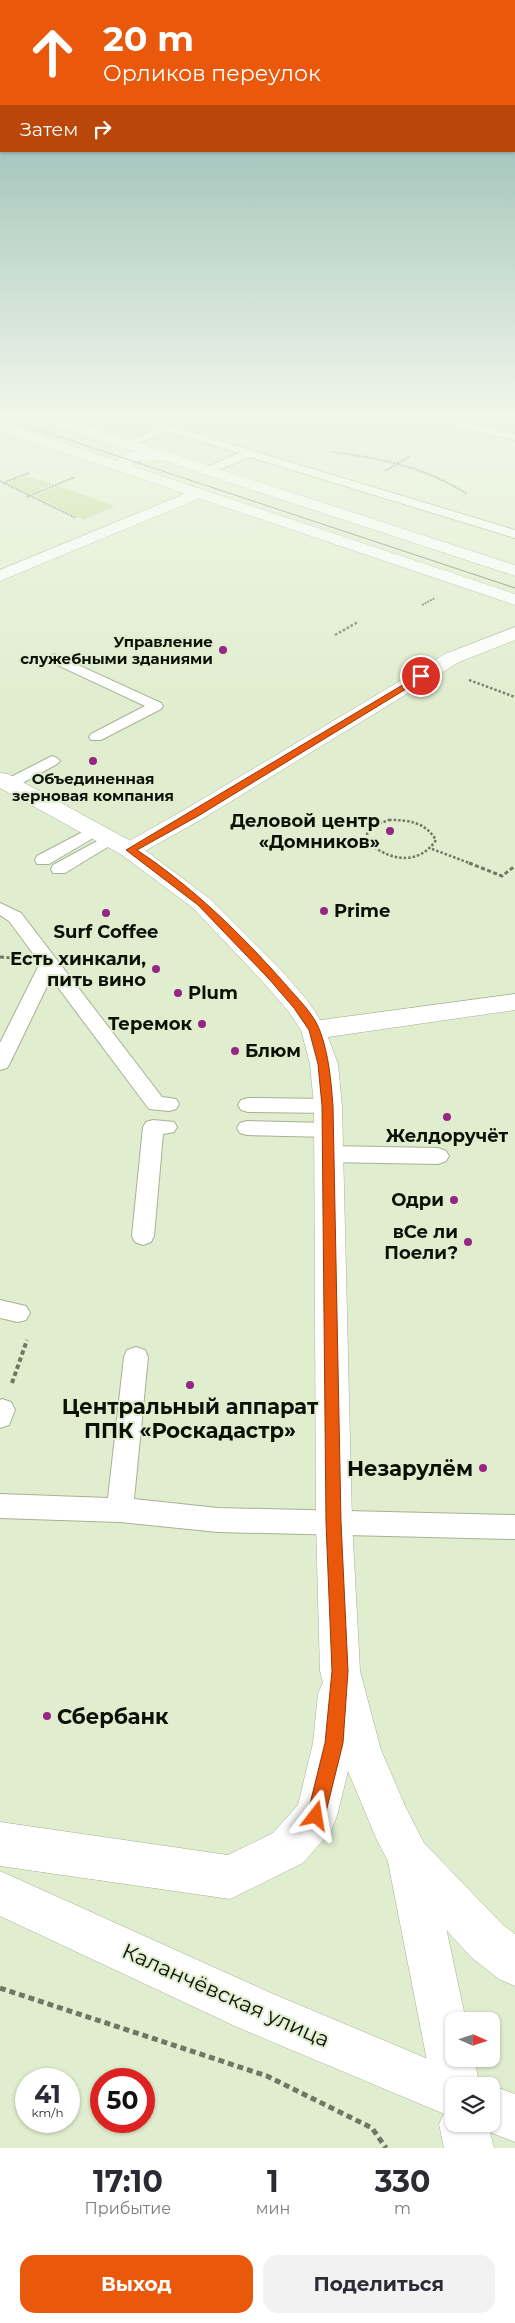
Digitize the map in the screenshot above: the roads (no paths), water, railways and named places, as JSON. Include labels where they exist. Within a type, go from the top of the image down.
[{"type":"main road","points":[[0,576],[146,515]]},
{"type":"main road","points":[[265,515],[515,598]]},
{"type":"main road","points":[[343,515],[515,571]]},
{"type":"main road","points":[[112,840],[194,814],[452,658],[515,633]]},
{"type":"main road","points":[[0,1844],[230,1877],[288,1848],[316,1816],[334,1743],[340,1671],[334,1522],[328,1130],[324,1064],[314,1030],[298,1006],[272,976],[202,903],[153,865],[112,840],[4,781]]},
{"type":"main road","points":[[314,1030],[515,1002]]},
{"type":"main road","points":[[340,1671],[361,1752],[390,1823],[409,1858],[487,1941],[515,1962]]},
{"type":"main road","points":[[409,1858],[454,2077]]},
{"type":"main road","name":"Каланчёвская улица","points":[[0,1893],[254,2010],[445,2090]]},
{"type":"main road","points":[[500,2112],[515,2118]]},
{"type":"main road","points":[[465,2132],[468,2148]]},
{"type":"lane","points":[[453,515],[515,534]]},
{"type":"lane","points":[[54,658],[156,706],[96,737]]},
{"type":"lane","points":[[4,781],[52,760]]},
{"type":"lane","points":[[43,860],[112,840]]},
{"type":"lane","points":[[59,869],[112,840]]},
{"type":"lane","points":[[3,904],[15,917],[156,1104],[169,1104]]},
{"type":"lane","points":[[0,1063],[49,963]]},
{"type":"lane","points":[[248,1105],[328,1130],[438,1156]]},
{"type":"lane","points":[[143,1236],[153,1127],[167,1127]]},
{"type":"lane","points":[[247,1128],[328,1130]]},
{"type":"lane","points":[[120,1510],[136,1357]]},
{"type":"lane","points":[[0,1506],[120,1510],[218,1520],[515,1527]]},
{"type":"tram line","points":[[296,515],[515,588]]},
{"type":"place","name":"Управление служебными зданиями","points":[[223,650]]},
{"type":"place","name":"Объединенная зерновая компания","points":[[93,761]]},
{"type":"place","name":"Деловой центр «Домников»","points":[[390,831]]},
{"type":"place","name":"Prime","points":[[324,911]]},
{"type":"place","name":"Surf Coffee","points":[[106,913]]},
{"type":"place","name":"Есть хинкали, пить вино","points":[[156,969]]},
{"type":"place","name":"Plum","points":[[178,993]]},
{"type":"place","name":"Теремок","points":[[202,1024]]},
{"type":"place","name":"Блюм","points":[[235,1051]]},
{"type":"place","name":"Желдоручёт","points":[[447,1117]]},
{"type":"place","name":"Одри","points":[[454,1200]]},
{"type":"place","name":"вСе ли Поели?","points":[[468,1242]]},
{"type":"place","name":"Центральный аппарат ППК «Роскадастр»","points":[[190,1385]]},
{"type":"place","name":"Незарулём","points":[[483,1468]]},
{"type":"place","name":"Сбербанк","points":[[47,1716]]}]
